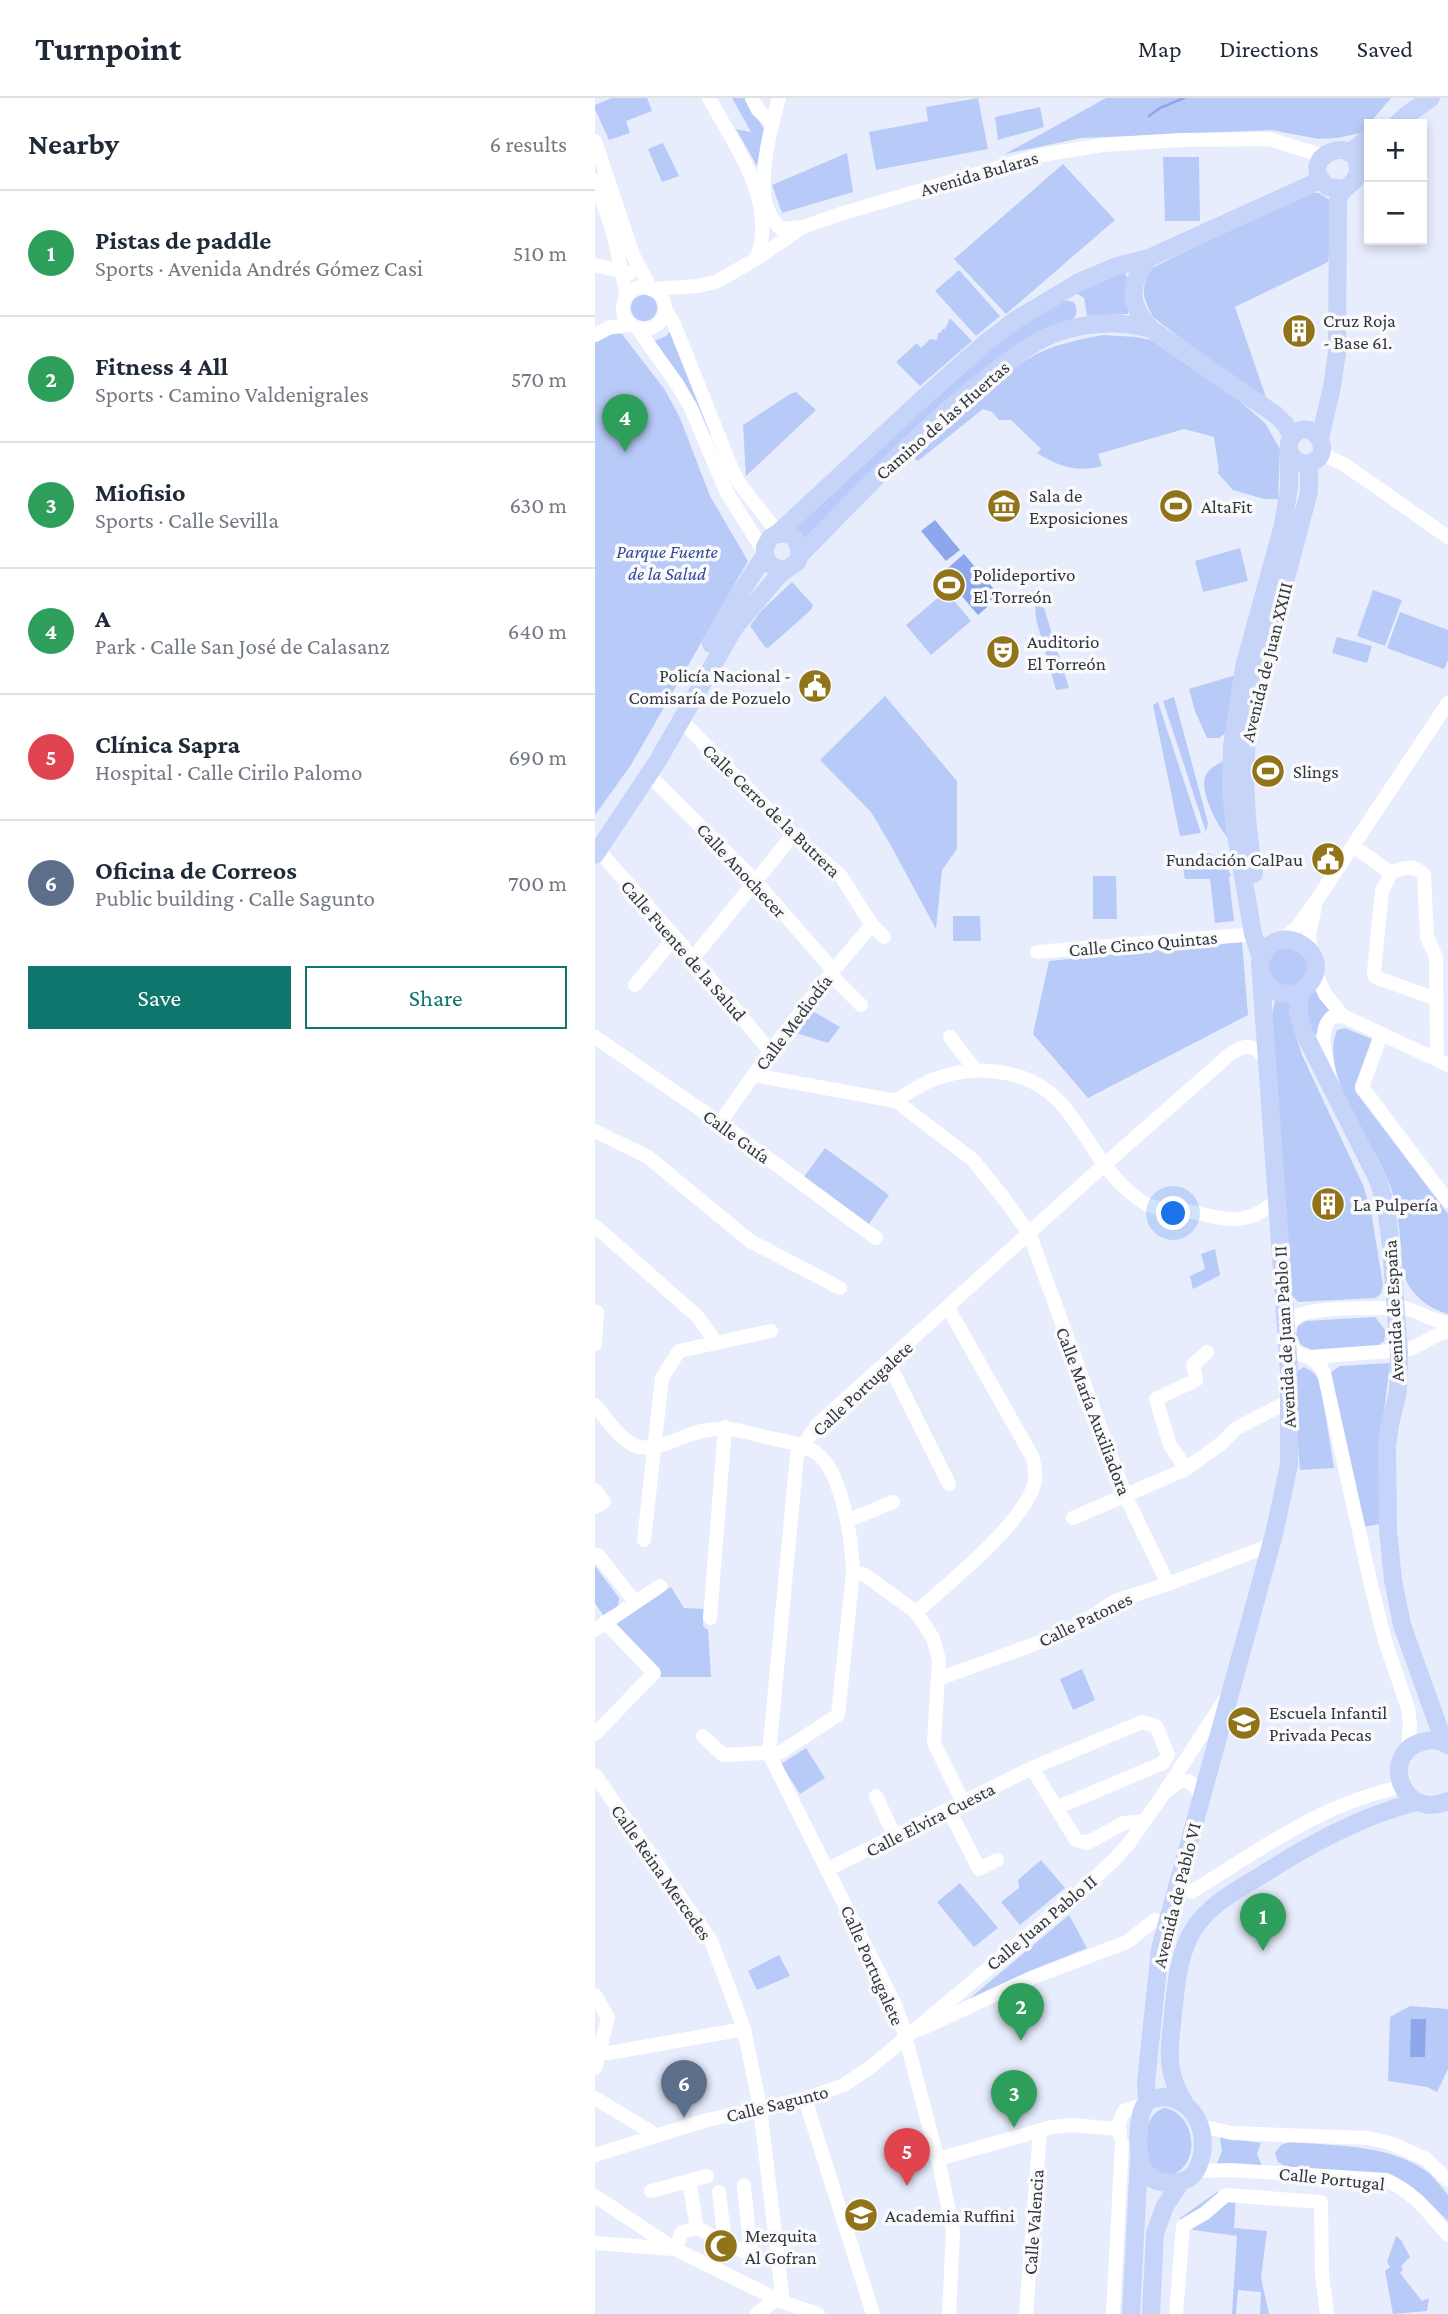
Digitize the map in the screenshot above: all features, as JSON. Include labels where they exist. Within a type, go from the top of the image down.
[{"type":"main road","points":[[1391,119],[1418,98]]},
{"type":"main road","points":[[1402,119],[1431,98]]},
{"type":"main road","points":[[1352,156],[1364,143]]},
{"type":"main road","points":[[1343,189],[1328,187],[1322,182],[1318,175],[1318,165],[1325,154],[1337,150],[1352,156],[1364,150]]},
{"type":"main road","name":"Avenida de Juan XXIII","points":[[1279,941],[1268,938],[1263,926],[1244,797],[1245,744],[1252,705],[1309,492],[1332,387],[1336,353],[1338,201],[1339,194],[1357,177],[1358,171],[1352,156]]},
{"type":"main road","name":"Camino de las Huertas","points":[[778,533],[956,369],[1009,325],[1081,281],[1179,245],[1310,185],[1316,181],[1318,175]]},
{"type":"main road","points":[[1149,258],[1135,281],[1133,294],[1141,319],[1151,330],[1276,415],[1285,424],[1291,445],[1297,462],[1316,451],[1307,430],[1296,433],[1291,445]]},
{"type":"main road","name":"Camino de las Huertas","points":[[596,847],[648,774],[735,627],[762,593],[894,459],[972,388],[1033,344],[1063,331],[1101,323],[1131,324],[1151,330]]},
{"type":"main road","name":"Avenida de Juan XXIII","points":[[1241,868],[1231,789],[1234,730],[1244,667],[1283,525],[1288,498],[1291,445]]},
{"type":"main road","points":[[596,847],[764,553],[767,542],[778,533],[785,534],[796,539],[800,550],[794,562],[773,567],[767,562],[764,553]]},
{"type":"main road","name":"Avenida de Juan Pablo II","points":[[1230,1691],[1271,1545],[1289,1465],[1287,1334],[1261,966],[1251,934],[1241,868]]},
{"type":"main road","points":[[1295,940],[1310,950],[1317,979],[1301,991],[1287,994],[1276,992],[1267,985],[1261,966],[1268,948],[1279,941],[1295,940]]},
{"type":"main road","name":"Avenida de España","points":[[1301,991],[1298,1011],[1300,1024],[1378,1181],[1386,1207],[1399,1352],[1398,1392],[1387,1447],[1388,1530],[1393,1580],[1402,1625],[1446,1744]]},
{"type":"main road","name":"Avenida de Pablo VI","points":[[1146,2103],[1160,1949],[1230,1691]]},
{"type":"main road","points":[[1416,1802],[1402,1787],[1398,1774],[1401,1761],[1408,1749],[1419,1742],[1431,1740],[1446,1744]]},
{"type":"main road","points":[[1150,2314],[1155,2233],[1164,2206],[1189,2177],[1203,2148],[1200,2126],[1172,2080],[1170,2049],[1177,1976],[1183,1951],[1195,1928],[1213,1906],[1320,1840],[1385,1810],[1416,1802],[1431,1806],[1448,1802]]},
{"type":"main road","points":[[1131,2314],[1140,2120],[1146,2103],[1163,2096],[1184,2102]]},
{"type":"main road","points":[[1139,2158],[1147,2174],[1156,2181],[1170,2183],[1189,2177]]},
{"type":"street","points":[[709,98],[751,177],[760,200],[763,218],[761,248],[756,259]]},
{"type":"street","points":[[751,98],[758,110],[772,123]]},
{"type":"street","points":[[779,98],[772,123],[764,183],[770,215],[781,229]]},
{"type":"street","name":"Avenida Bularas","points":[[595,265],[650,284],[698,286],[716,282],[803,227],[1041,155],[1079,148],[1180,140],[1269,139],[1325,154]]},
{"type":"street","points":[[595,141],[633,256],[661,297],[674,324],[731,467],[739,483],[778,533]]},
{"type":"street","points":[[595,180],[613,232],[623,276],[626,319],[677,384],[691,408],[726,491],[764,553]]},
{"type":"street","points":[[761,233],[803,227]]},
{"type":"street","name":"Avenida Bularas","points":[[595,271],[623,276]]},
{"type":"street","points":[[601,331],[638,288],[650,284]]},
{"type":"street","points":[[601,331],[634,326],[652,327],[659,323],[665,309]]},
{"type":"street","points":[[1316,451],[1345,465],[1448,537]]},
{"type":"street","points":[[1279,941],[1298,926],[1448,703]]},
{"type":"street","name":"Calle Cerro de la Butrera","points":[[681,720],[793,835],[840,875],[872,925],[884,937]]},
{"type":"street","name":"Calle Anochecer","points":[[648,774],[756,882],[861,1005]]},
{"type":"street","points":[[693,958],[793,835]]},
{"type":"street","points":[[1353,846],[1391,873]]},
{"type":"street","name":"Calle Fuente de la Salud","points":[[596,847],[770,1051]]},
{"type":"street","points":[[1317,979],[1343,1017],[1443,1062],[1436,999],[1442,957],[1427,937],[1425,875],[1419,869],[1409,867],[1391,873],[1382,891],[1375,977],[1436,999]]},
{"type":"street","points":[[1310,950],[1312,920],[1320,895]]},
{"type":"street","name":"Calle Mediodía","points":[[720,1123],[770,1051],[831,972],[872,925]]},
{"type":"street","name":"Calle Cinco Quintas","points":[[1037,952],[1251,934]]},
{"type":"street","points":[[635,985],[675,937]]},
{"type":"street","name":"Avenida de España","points":[[1333,1092],[1324,1044],[1326,1025],[1332,1017],[1343,1017]]},
{"type":"street","points":[[1381,1035],[1362,1087],[1448,1200]]},
{"type":"street","name":"Calle Guía","points":[[595,1037],[720,1123],[876,1238]]},
{"type":"street","points":[[950,1037],[976,1071]]},
{"type":"street","name":"Calle Portugalete","points":[[949,2314],[953,2231],[938,2159],[902,2024],[895,2005],[769,1754],[797,1455],[817,1425],[1104,1164],[1241,1046],[1257,1048],[1266,1059]]},
{"type":"street","points":[[753,1075],[895,1101],[935,1079],[976,1071],[1007,1072],[1041,1085],[1063,1106],[1104,1164],[1148,1206],[1183,1209],[1222,1219],[1251,1218],[1276,1200]]},
{"type":"street","name":"Calle María Auxiliadora","points":[[895,1101],[973,1160],[1029,1233],[1125,1495],[1168,1584]]},
{"type":"street","points":[[595,1131],[648,1157],[750,1241],[840,1289]]},
{"type":"street","points":[[595,1226],[698,1317],[716,1343]]},
{"type":"street","points":[[916,1612],[981,1554],[1020,1513],[1035,1480],[1033,1458],[948,1308]]},
{"type":"street","points":[[1448,1323],[1412,1310],[1395,1308],[1306,1313],[1292,1320],[1287,1334],[1294,1351],[1310,1357],[1399,1352],[1448,1331]]},
{"type":"street","points":[[595,1344],[597,1312]]},
{"type":"street","points":[[1419,1344],[1420,1315]]},
{"type":"street","points":[[644,1540],[662,1378],[678,1351],[771,1331]]},
{"type":"street","points":[[1186,1469],[1170,1445],[1156,1399],[1196,1380],[1193,1365],[1207,1352]]},
{"type":"street","points":[[1310,1357],[1321,1367],[1328,1389],[1374,1597],[1386,1644],[1408,1708],[1408,1749]]},
{"type":"street","points":[[888,1362],[949,1484]]},
{"type":"street","points":[[1073,1518],[1186,1469],[1223,1442],[1235,1429],[1289,1401]]},
{"type":"street","points":[[595,1405],[629,1444],[638,1447],[653,1448],[689,1434],[725,1427],[803,1446],[818,1455],[832,1471],[847,1521],[853,1572],[838,1715],[781,1752],[769,1754],[723,1755],[703,1736]]},
{"type":"street","points":[[710,1618],[725,1427]]},
{"type":"street","points":[[847,1521],[893,1502]]},
{"type":"street","name":"Calle Patones","points":[[938,1679],[1068,1632],[1115,1601],[1271,1545]]},
{"type":"street","points":[[597,1556],[635,1602]]},
{"type":"street","points":[[853,1572],[865,1576],[916,1612],[933,1638],[939,1660],[934,1743],[963,1802]]},
{"type":"street","points":[[595,1734],[654,1673],[600,1626],[660,1586]]},
{"type":"street","name":"Calle Juan Pablo II","points":[[904,2037],[1077,1894],[1115,1859],[1164,1793],[1230,1691]]},
{"type":"street","name":"Calle Elvira Cuesta","points":[[828,1869],[1031,1768],[1142,1722],[1156,1726],[1168,1755],[1163,1763],[1056,1808]]},
{"type":"street","points":[[1031,1768],[1076,1840],[1087,1843],[1124,1823],[1144,1821]]},
{"type":"street","name":"Calle Reina Mercedes","points":[[595,1775],[711,1941],[744,2029],[760,2107],[780,2301]]},
{"type":"street","points":[[1164,1793],[1179,1781],[1189,1781],[1197,1789],[1201,1799]]},
{"type":"street","points":[[1191,1892],[1317,1816],[1340,1805],[1402,1787]]},
{"type":"street","points":[[876,1796],[895,1837]]},
{"type":"street","points":[[949,1810],[979,1869],[997,1860]]},
{"type":"street","points":[[904,2037],[1031,1978],[1127,1942],[1155,1920]]},
{"type":"street","points":[[595,1995],[602,2017],[601,2052],[595,2068]]},
{"type":"street","points":[[601,2052],[609,2053],[744,2029]]},
{"type":"street","name":"Calle Sagunto","points":[[595,2155],[656,2135],[760,2107],[805,2099],[844,2085],[904,2037]]},
{"type":"street","points":[[595,2098],[656,2135]]},
{"type":"street","points":[[805,2099],[873,2314]]},
{"type":"street","points":[[1113,2314],[1120,2136],[1124,2111],[1146,2103]]},
{"type":"street","points":[[938,2159],[1052,2127],[1072,2126],[1120,2136],[1139,2158]]},
{"type":"street","name":"Calle Portugal","points":[[1200,2126],[1232,2133],[1368,2138],[1390,2143],[1426,2160],[1448,2180]]},
{"type":"street","name":"Calle Valencia","points":[[1026,2314],[1040,2130]]},
{"type":"street","name":"Calle Portugal","points":[[1189,2177],[1231,2170],[1386,2180],[1415,2197],[1448,2235]]},
{"type":"street","points":[[651,2191],[707,2176]]},
{"type":"street","points":[[689,2181],[697,2228]]},
{"type":"street","points":[[675,2249],[682,2232],[697,2228],[751,2255],[744,2186]]},
{"type":"street","points":[[719,2192],[725,2243]]},
{"type":"street","points":[[1176,2314],[1183,2226],[1205,2213],[1226,2195],[1321,2202],[1322,2274],[1327,2314]]},
{"type":"street","points":[[595,2196],[675,2249],[780,2301],[818,2314]]},
{"type":"street","points":[[595,2243],[675,2249]]},
{"type":"street","points":[[756,2314],[780,2301]]},
{"type":"green space","points":[[612,98],[647,98],[652,111],[626,121],[630,133],[609,140],[595,105]]},
{"type":"green space","points":[[732,98],[745,98],[764,129],[757,166],[736,129],[751,132]]},
{"type":"green space","points":[[978,98],[988,149],[876,170],[869,132],[928,121],[926,107]]},
{"type":"green space","points":[[1106,98],[1391,98],[1373,119],[1364,119],[1364,130],[1361,133],[1337,138],[1319,139],[1271,130],[1081,138],[1005,154]]},
{"type":"green space","points":[[1040,107],[1044,127],[998,140],[995,117]]},
{"type":"green space","points":[[663,143],[679,176],[662,182],[648,149]]},
{"type":"green space","points":[[847,153],[853,192],[782,213],[772,185]]},
{"type":"green space","points":[[1163,157],[1199,157],[1200,221],[1165,221]]},
{"type":"green space","points":[[1063,164],[1115,220],[1006,314],[954,259]]},
{"type":"green space","points":[[1304,193],[1319,193],[1331,201],[1335,215],[1328,262],[1235,307],[1269,406],[1153,317],[1145,298],[1144,287],[1152,268]]},
{"type":"green space","points":[[959,270],[1000,316],[976,336],[935,291]]},
{"type":"green space","points":[[1124,272],[1128,279],[1128,314],[1087,316],[1084,298],[1076,293]]},
{"type":"green space","points":[[644,295],[653,299],[657,308],[653,317],[644,321],[635,317],[631,308],[635,299]]},
{"type":"green space","points":[[1063,300],[1074,302],[1076,312],[1073,319],[1056,327],[805,542],[789,527],[967,367],[1039,311]]},
{"type":"green space","points":[[950,318],[972,341],[920,386],[896,362],[917,343],[921,348],[930,339],[937,340],[938,333],[945,329]]},
{"type":"green space","points":[[672,329],[712,434],[707,436],[652,342],[666,336]]},
{"type":"green space","name":"Parque Fuente de la Salud","points":[[610,331],[622,334],[665,390],[680,418],[710,496],[748,561],[631,765],[595,815],[595,340]]},
{"type":"green space","points":[[1103,335],[1151,340],[1241,402],[1265,423],[1280,449],[1278,499],[1264,499],[1233,490],[1217,472],[1214,437],[1184,429],[1098,454],[1102,466],[1084,469],[1060,465],[1037,453],[1041,449],[1011,420],[999,420],[992,412],[983,409],[918,461],[912,457],[1024,361],[1056,346]]},
{"type":"green space","points":[[796,392],[816,410],[746,476],[743,425]]},
{"type":"green space","points":[[1240,548],[1248,581],[1203,592],[1195,561]]},
{"type":"green space","points":[[792,582],[813,605],[811,610],[768,648],[765,647],[750,626],[761,611]]},
{"type":"green space","points":[[1373,590],[1402,600],[1385,646],[1357,636]]},
{"type":"green space","points":[[946,591],[971,621],[931,655],[906,625]]},
{"type":"green space","points":[[1035,604],[1044,608],[1069,688],[1056,690],[1036,619]]},
{"type":"green space","points":[[1400,612],[1448,630],[1448,660],[1444,669],[1387,648]]},
{"type":"green space","points":[[1337,637],[1372,646],[1367,663],[1332,653]]},
{"type":"green space","points":[[1236,675],[1227,732],[1219,738],[1207,738],[1189,689]]},
{"type":"green space","points":[[885,696],[957,781],[957,849],[942,870],[936,929],[871,812],[820,760]]},
{"type":"green space","points":[[1174,697],[1208,823],[1206,832],[1163,701]]},
{"type":"green space","points":[[1158,702],[1201,833],[1180,836],[1153,705]]},
{"type":"green space","points":[[1225,760],[1232,842],[1221,829],[1211,809],[1204,780],[1213,767]]},
{"type":"green space","points":[[1208,853],[1223,859],[1231,876],[1234,921],[1215,923],[1210,879],[1185,879],[1181,858]]},
{"type":"green space","points":[[1093,876],[1116,876],[1117,919],[1093,919]]},
{"type":"green space","points":[[953,916],[980,916],[981,941],[953,941]]},
{"type":"green space","points":[[1242,942],[1248,1015],[1088,1098],[1033,1034],[1049,961]]},
{"type":"green space","points":[[1278,945],[1307,951],[1307,981],[1279,989],[1263,964]]},
{"type":"green space","points":[[1314,982],[1334,1012],[1319,1033],[1310,1036],[1306,1026],[1306,993]]},
{"type":"green space","points":[[1276,997],[1290,999],[1302,1055],[1363,1185],[1371,1211],[1383,1285],[1381,1294],[1375,1298],[1298,1302],[1292,1295],[1272,1014]]},
{"type":"green space","points":[[811,1010],[840,1027],[828,1043],[793,1032]]},
{"type":"green space","points":[[1345,1028],[1374,1040],[1355,1091],[1448,1214],[1448,1314],[1422,1301],[1408,1285],[1404,1274],[1391,1188],[1342,1089],[1335,1068],[1333,1048],[1337,1030]]},
{"type":"green space","points":[[825,1148],[889,1195],[868,1225],[803,1178]]},
{"type":"green space","points":[[1215,1249],[1220,1275],[1193,1289],[1190,1276],[1205,1269],[1201,1254]]},
{"type":"green space","points":[[1375,1317],[1386,1331],[1384,1341],[1376,1347],[1312,1350],[1301,1345],[1296,1335],[1298,1326],[1306,1321]]},
{"type":"green space","points":[[1390,1363],[1380,1442],[1380,1524],[1363,1527],[1330,1373],[1340,1366]]},
{"type":"green space","points":[[1304,1367],[1313,1372],[1320,1381],[1334,1468],[1300,1470],[1293,1381],[1296,1372]]},
{"type":"green space","points":[[595,1566],[619,1598],[618,1606],[603,1615],[595,1603]]},
{"type":"green space","points":[[671,1587],[684,1608],[704,1609],[703,1626],[708,1630],[711,1677],[658,1677],[611,1625]]},
{"type":"green space","points":[[1082,1669],[1095,1700],[1073,1710],[1060,1679]]},
{"type":"green space","points":[[806,1748],[825,1778],[800,1794],[781,1764]]},
{"type":"green space","points":[[1041,1860],[1065,1888],[1020,1925],[1001,1902],[1019,1888],[1018,1880]]},
{"type":"green space","points":[[960,1883],[998,1928],[974,1947],[937,1902]]},
{"type":"green space","points":[[1069,1915],[1087,1948],[1030,1971],[962,2005]]},
{"type":"green space","points":[[779,1955],[790,1976],[757,1990],[748,1971]]},
{"type":"green space","points":[[1410,2006],[1448,2009],[1448,2069],[1437,2092],[1427,2087],[1388,2081],[1390,2017]]},
{"type":"green space","points":[[1165,2108],[1175,2112],[1183,2120],[1189,2129],[1191,2140],[1187,2161],[1171,2175],[1157,2172],[1147,2160],[1145,2151],[1145,2136],[1150,2121],[1153,2115]]},
{"type":"green space","points":[[1220,2137],[1261,2143],[1257,2154],[1263,2168],[1216,2166],[1222,2151]]},
{"type":"green space","points":[[1290,2142],[1363,2148],[1415,2164],[1430,2174],[1448,2195],[1448,2221],[1422,2195],[1404,2183],[1289,2168],[1278,2162],[1275,2153],[1281,2145]]},
{"type":"green space","points":[[1217,2192],[1236,2194],[1234,2228],[1267,2231],[1261,2278],[1269,2314],[1260,2314],[1261,2292],[1238,2290],[1236,2314],[1232,2314],[1237,2236],[1179,2228],[1180,2218]]},
{"type":"green space","points":[[1396,2236],[1410,2257],[1401,2266],[1403,2270],[1400,2273],[1422,2301],[1429,2298],[1427,2311],[1393,2314],[1385,2271],[1390,2267],[1387,2262]]},
{"type":"shaded area","points":[[935,520],[960,550],[946,561],[921,531]]},
{"type":"shaded area","points":[[964,554],[1000,596],[978,615],[942,573]]},
{"type":"shaded area","points":[[1411,2019],[1426,2019],[1425,2057],[1410,2057]]},
{"type":"waterway","points":[[1149,116],[1184,98]]},
{"type":"place","name":"Cruz Roja - Base 61.","points":[[1299,331]]},
{"type":"place","name":"A","points":[[625,452]]},
{"type":"place","name":"Sala de Exposiciones","points":[[1004,506]]},
{"type":"place","name":"AltaFit","points":[[1176,506]]},
{"type":"place","name":"Polideportivo El Torreón","points":[[949,585]]},
{"type":"place","name":"Auditorio El Torreón","points":[[1003,652]]},
{"type":"place","name":"Policía Nacional - Comisaría de Pozuelo","points":[[815,686]]},
{"type":"place","name":"Slings","points":[[1268,771]]},
{"type":"place","name":"Fundación CalPau","points":[[1328,859]]},
{"type":"place","name":"La Pulpería","points":[[1328,1204]]},
{"type":"place","name":"Escuela Infantil Privada Pecas","points":[[1244,1723]]},
{"type":"place","name":"Pistas de paddle","points":[[1263,1951]]},
{"type":"place","name":"Fitness 4 All","points":[[1021,2041]]},
{"type":"place","name":"Oficina de Correos","points":[[684,2118]]},
{"type":"place","name":"Miofisio","points":[[1014,2128]]},
{"type":"place","name":"Clínica Sapra","points":[[907,2186]]},
{"type":"place","name":"Academia Ruffini","points":[[861,2215]]},
{"type":"place","name":"Mezquita Al Gofran","points":[[721,2246]]}]
